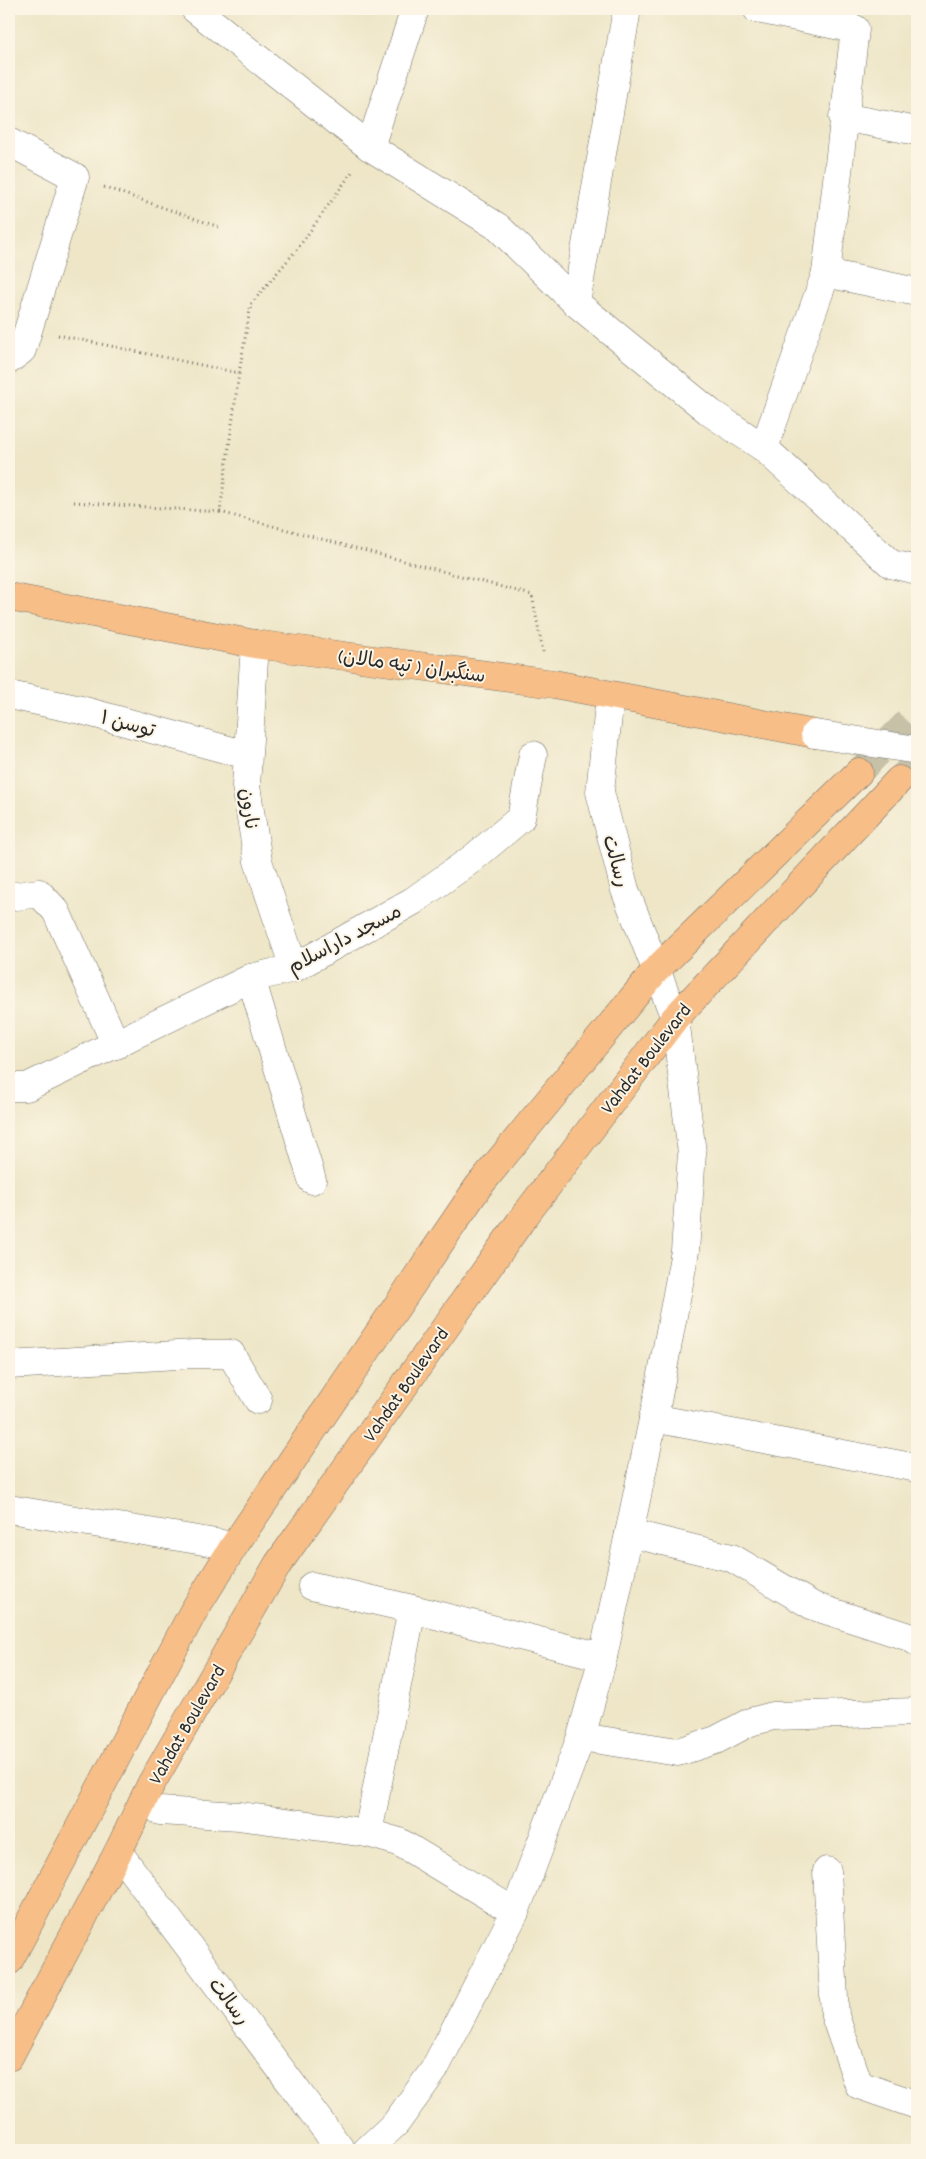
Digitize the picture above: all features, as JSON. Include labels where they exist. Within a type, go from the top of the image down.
[{"type":"main road","name":"سنگبران ( تپه مالان)","points":[[9,597],[255,644],[554,684],[815,734]]},
{"type":"main road","points":[[9,1961],[193,1612],[234,1546],[478,1187],[655,971],[858,772]]},
{"type":"main road","name":"Vahdat Boulevard","points":[[9,2057],[118,1852],[151,1784],[278,1564],[520,1222],[675,1018],[899,780]]},
{"type":"street","points":[[195,9],[370,147],[498,227],[576,303],[711,413],[764,448],[891,564],[917,570]]},
{"type":"street","points":[[370,147],[415,9]]},
{"type":"street","points":[[576,303],[627,9]]},
{"type":"street","points":[[757,9],[855,29],[843,117],[826,273],[764,448]]},
{"type":"street","points":[[843,117],[917,130]]},
{"type":"street","points":[[9,142],[75,177],[22,350],[9,360]]},
{"type":"street","points":[[826,273],[917,292]]},
{"type":"street","name":"نارون","points":[[255,644],[246,786],[258,860],[294,968]]},
{"type":"street","name":"توسن ۱","points":[[9,695],[81,710],[247,755]]},
{"type":"street","name":"رسالت","points":[[367,2150],[396,2123],[434,2070],[515,1912],[581,1737],[602,1657],[629,1533],[685,1251],[692,1153],[675,1018],[655,971],[625,890],[600,792],[610,696]]},
{"type":"street","points":[[815,734],[917,750]]},
{"type":"street","name":"مسجد داراسلام","points":[[9,1088],[27,1087],[251,978],[294,968],[413,901],[472,859],[520,818],[533,755]]},
{"type":"street","points":[[9,897],[39,893],[56,911],[116,1045]]},
{"type":"street","points":[[251,978],[312,1180]]},
{"type":"street","points":[[9,1365],[194,1354],[231,1354],[258,1400]]},
{"type":"street","points":[[653,1418],[917,1468]]},
{"type":"street","points":[[9,1509],[234,1546]]},
{"type":"street","points":[[629,1533],[732,1558],[813,1606],[909,1637],[917,1642]]},
{"type":"street","points":[[312,1586],[602,1657]]},
{"type":"street","points":[[368,1834],[412,1609]]},
{"type":"street","points":[[581,1737],[678,1752],[716,1740],[750,1722],[773,1716],[917,1712]]},
{"type":"street","points":[[160,1811],[239,1816],[368,1834],[399,1842],[515,1912]]},
{"type":"street","name":"رسالت","points":[[118,1852],[341,2150]]},
{"type":"street","points":[[827,1870],[835,2016],[859,2085],[917,2105]]},
{"type":"path","points":[[220,512],[239,373],[251,304],[298,248],[370,147]]},
{"type":"path","points":[[75,177],[222,228]]},
{"type":"path","points":[[28,329],[239,373]]},
{"type":"path","points":[[74,502],[220,512],[532,595],[543,656]]},
{"type":"tunnel","points":[[859,772],[917,713]]},
{"type":"tunnel","points":[[899,780],[917,763]]}]
